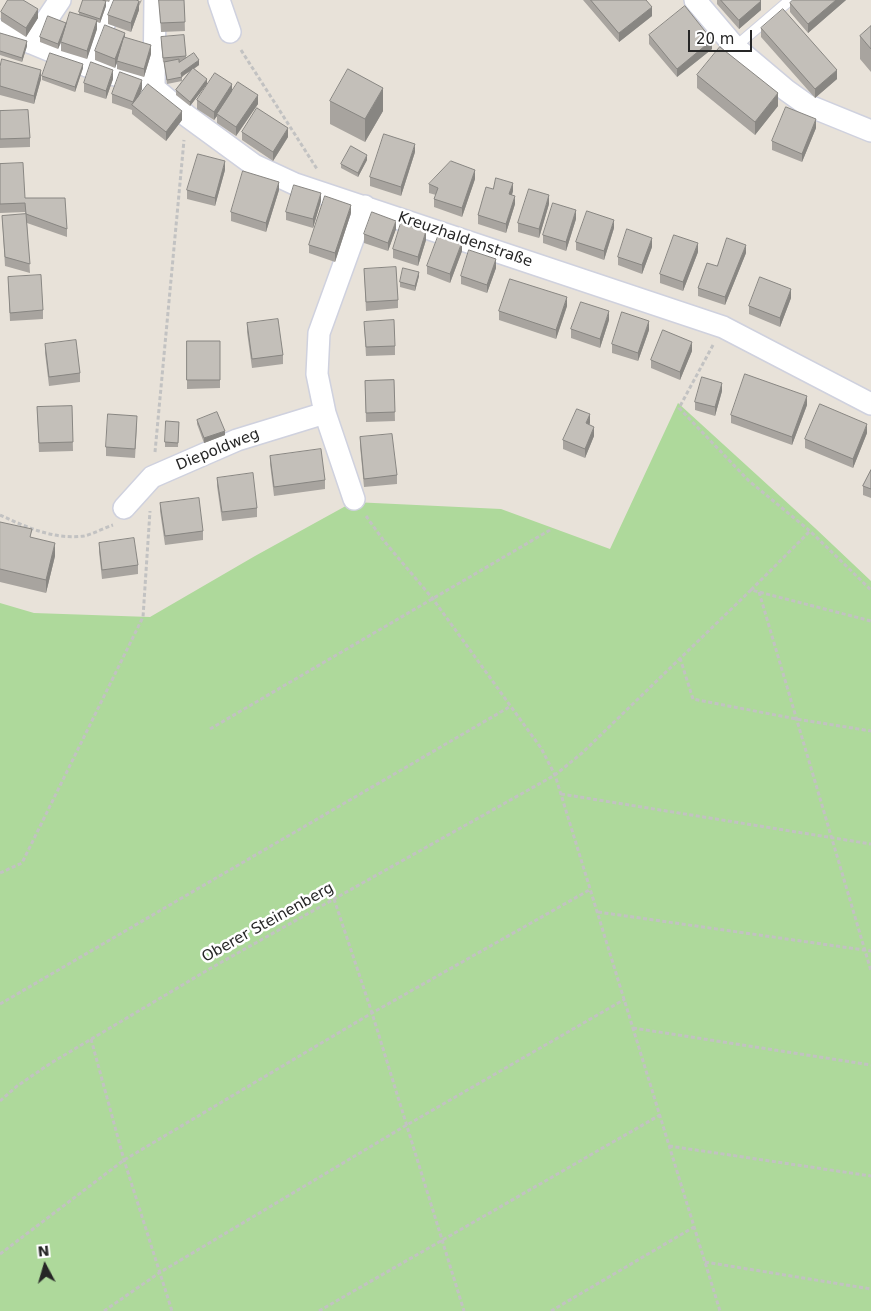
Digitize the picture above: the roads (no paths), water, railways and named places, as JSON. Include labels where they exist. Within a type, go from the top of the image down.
[{"type":"street","points":[[31,43],[60,0]]},
{"type":"street","points":[[87,66],[114,0]]},
{"type":"street","points":[[0,30],[87,66],[154,88],[155,0]]},
{"type":"street","points":[[219,0],[230,32]]},
{"type":"street","points":[[695,0],[735,47],[786,90],[807,105],[871,132]]},
{"type":"street","name":"Kreuzhaldenstraße","points":[[154,88],[187,116],[254,165],[295,184],[723,327],[871,404]]},
{"type":"street","points":[[354,498],[325,413],[317,374],[319,334],[365,206]]},
{"type":"street","name":"Diepoldweg","points":[[124,508],[152,477],[237,440],[325,413]]},
{"type":"lane","points":[[735,47],[790,0]]}]
